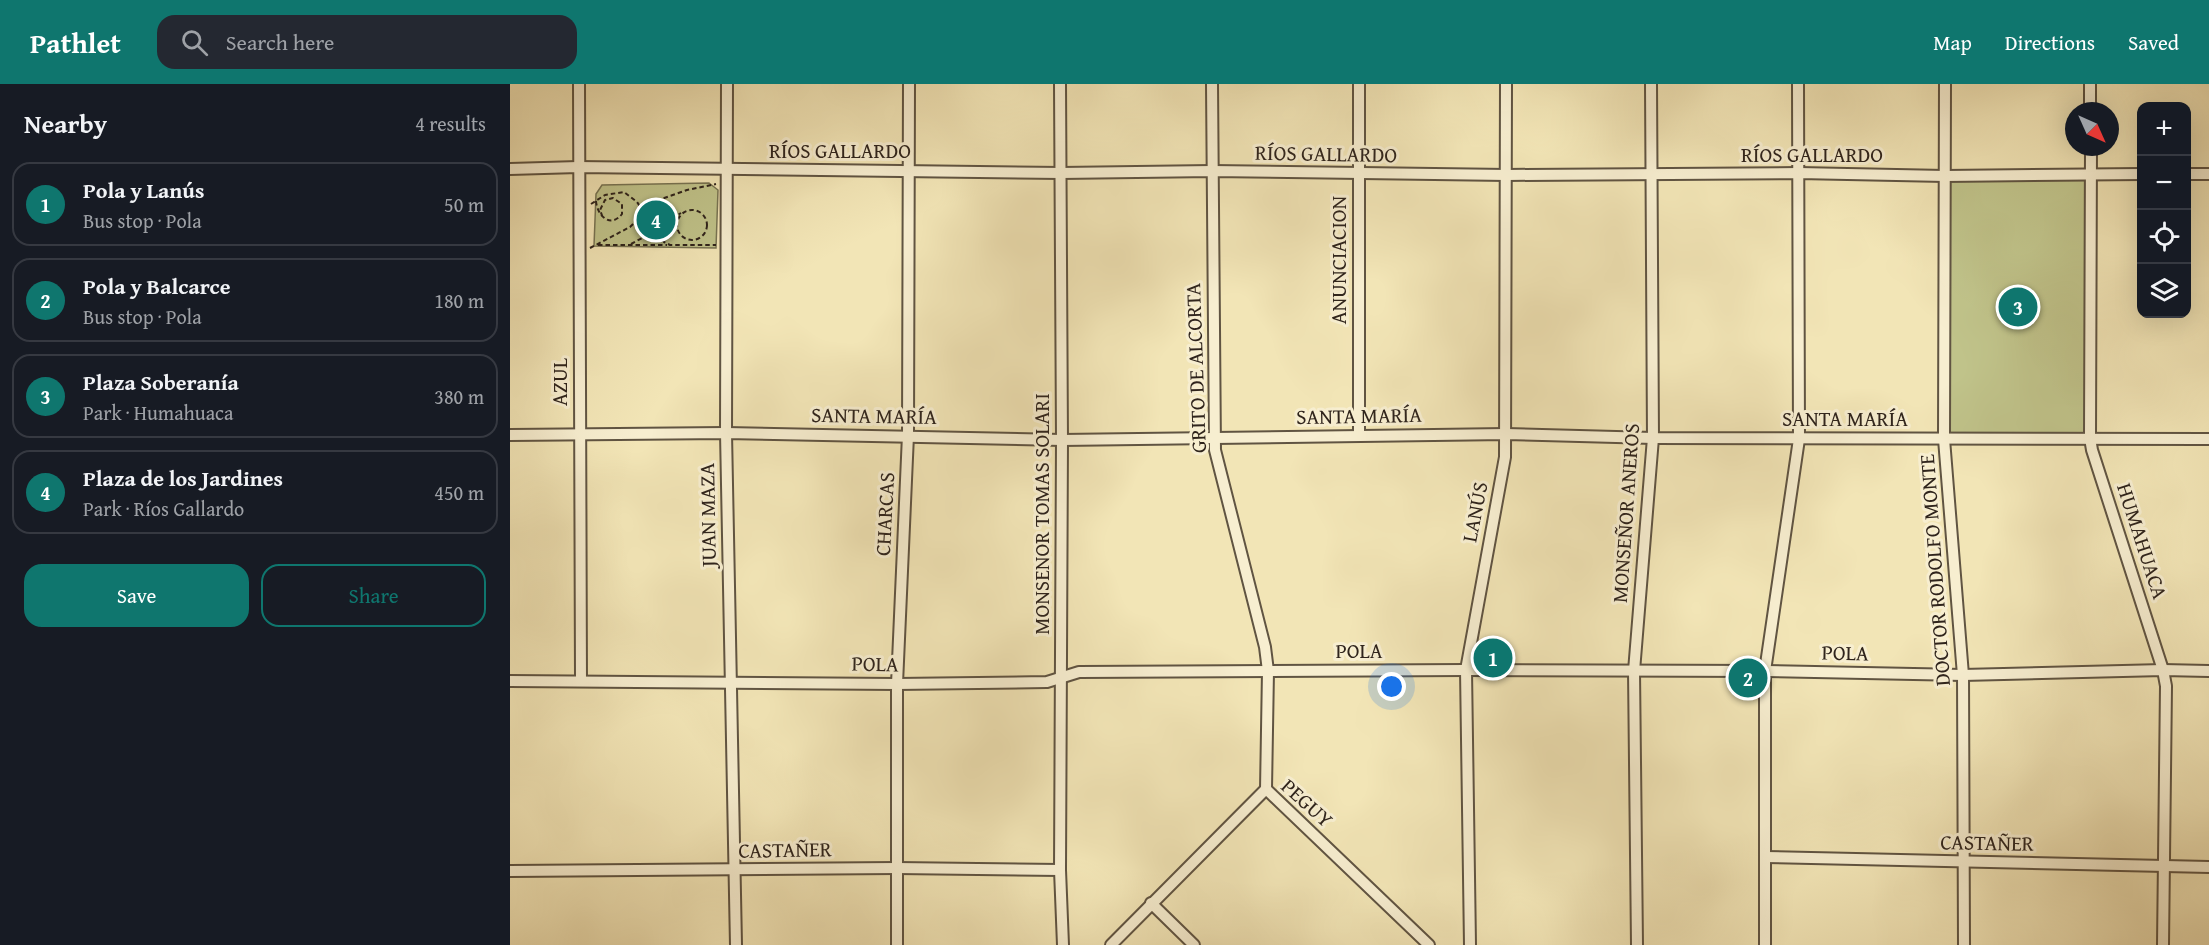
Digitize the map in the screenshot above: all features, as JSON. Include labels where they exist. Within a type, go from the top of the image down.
[{"type":"street","name":"AZUL","points":[[579,84],[581,680]]},
{"type":"street","name":"JUAN MAZA","points":[[727,84],[726,433],[736,945]]},
{"type":"street","name":"CHARCAS","points":[[897,945],[897,684],[908,435],[909,84]]},
{"type":"street","name":"MONSENOR TOMAS SOLARI","points":[[1060,84],[1062,440],[1060,870],[1063,945]]},
{"type":"street","name":"GRITO DE ALCORTA","points":[[1212,84],[1215,450],[1265,647],[1268,671],[1266,789]]},
{"type":"street","name":"ANUNCIACION","points":[[1359,84],[1359,435]]},
{"type":"street","name":"LANÚS","points":[[1470,945],[1466,670],[1505,457],[1506,84]]},
{"type":"street","name":"MONSEÑOR ANEROS","points":[[1637,945],[1634,671],[1653,438],[1651,84]]},
{"type":"street","points":[[1765,945],[1765,671],[1799,439],[1798,84]]},
{"type":"street","name":"DOCTOR RODOLFO MONTE","points":[[1945,84],[1944,439],[1963,675],[1964,945]]},
{"type":"street","points":[[2090,84],[2090,102]]},
{"type":"street","name":"HUMAHUACA","points":[[2091,156],[2090,438],[2095,461],[2163,670],[2166,686],[2163,945]]},
{"type":"street","name":"RÍOS GALLARDO","points":[[510,169],[578,167],[1061,173],[1212,171],[1507,175],[2137,174]]},
{"type":"street","points":[[2191,174],[2209,174]]},
{"type":"street","name":"SANTA MARÍA","points":[[510,435],[726,433],[1062,440],[1506,434],[1653,438],[2209,439]]},
{"type":"street","name":"POLA","points":[[510,681],[897,684],[1047,682],[1079,672],[1765,671],[1963,675],[2209,671]]},
{"type":"street","name":"PEGUY","points":[[1111,945],[1266,789],[1430,945]]},
{"type":"street","name":"CASTAÑER","points":[[1765,857],[2209,867]]},
{"type":"street","name":"CASTAÑER","points":[[510,871],[897,868],[1060,870]]},
{"type":"street","points":[[1151,903],[1194,945]]},
{"type":"path","points":[[580,253],[630,227],[656,201],[687,190],[727,182]]},
{"type":"path","points":[[579,212],[604,195],[624,192],[637,202],[659,236],[670,245]]},
{"type":"path","points":[[596,201],[598,211],[603,218],[610,221],[620,218],[623,211],[620,201],[613,198],[605,200],[600,210],[603,218]]},
{"type":"path","points":[[659,236],[669,220],[684,212],[693,209],[702,213],[708,226],[703,235],[694,240],[681,235],[677,225],[684,212]]},
{"type":"path","points":[[627,245],[656,231]]},
{"type":"path","points":[[597,245],[727,245]]},
{"type":"green space","points":[[2091,174],[2090,438],[1944,439],[1945,176]]},
{"type":"green space","points":[[709,183],[718,190],[716,248],[594,246],[596,194],[602,185]]},
{"type":"place","name":"Plaza de los Jardines","points":[[656,220]]},
{"type":"place","name":"Plaza Soberanía","points":[[2018,307]]},
{"type":"place","name":"Pola y Lanús","points":[[1493,658]]},
{"type":"place","name":"Pola y Balcarce","points":[[1748,678]]}]
